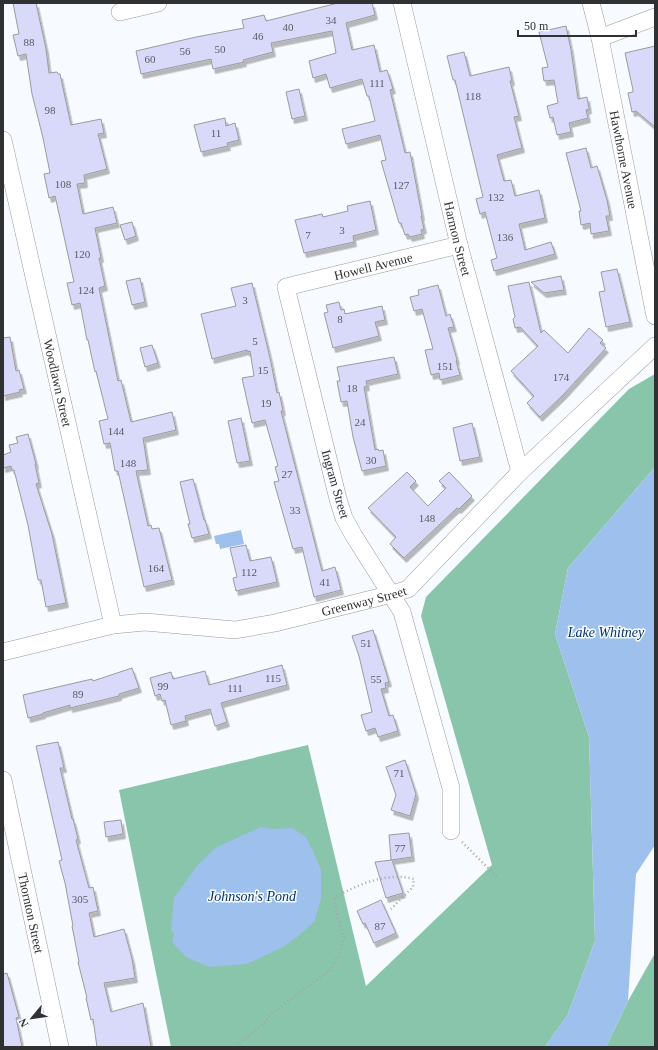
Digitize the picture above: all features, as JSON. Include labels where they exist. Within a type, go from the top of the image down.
[{"type":"street","points":[[120,12],[158,3]]},
{"type":"street","name":"Harmon Street","points":[[402,3],[459,245],[520,472]]},
{"type":"street","name":"Hawthorne Avenue","points":[[591,3],[600,38],[655,316]]},
{"type":"street","points":[[600,38],[655,17]]},
{"type":"street","name":"Woodlawn Street","points":[[3,140],[113,625]]},
{"type":"street","name":"Howell Avenue","points":[[286,287],[459,245]]},
{"type":"street","name":"Ingram Street","points":[[286,287],[334,484],[344,518],[402,612],[451,788],[451,831]]},
{"type":"street","name":"Greenway Street","points":[[3,652],[113,625],[145,622],[235,630],[275,623],[408,589],[520,472],[655,346]]},
{"type":"street","name":"Thornton Street","points":[[3,780],[60,1047]]},
{"type":"path","points":[[451,831],[497,877]]},
{"type":"path","points":[[238,1047],[240,1043],[262,1025],[272,1013],[291,998],[319,980],[330,970],[339,955],[344,937],[337,915],[334,898],[350,889],[394,876],[414,880],[413,887],[391,909]]},
{"type":"green space","points":[[655,374],[655,467],[568,568],[555,634],[589,737],[595,941],[568,1014],[545,1047],[171,1047],[119,790],[308,745],[366,986],[492,865],[421,616],[426,597],[629,389]]},
{"type":"green space","points":[[655,953],[655,1047],[606,1047],[628,1001]]},
{"type":"water","name":"Lake Whitney","points":[[655,467],[655,845],[636,874],[628,1001],[606,1047],[545,1047],[568,1014],[595,941],[589,737],[555,634],[568,568]]},
{"type":"water","points":[[241,530],[244,544],[220,549],[219,544],[216,544],[214,536]]},
{"type":"water","name":"Johnson's Pond","points":[[261,827],[272,829],[292,828],[306,837],[321,870],[321,899],[314,922],[283,947],[247,964],[209,967],[186,957],[172,942],[174,934],[171,929],[174,898],[196,867],[215,848]]},
{"type":"building","points":[[13,3],[36,3],[46,49],[49,73],[57,72],[60,74],[71,125],[101,119],[104,133],[98,134],[107,169],[84,175],[85,183],[77,184],[83,214],[113,207],[117,223],[95,228],[105,286],[99,288],[118,381],[121,380],[131,422],[172,412],[176,430],[143,438],[148,470],[136,471],[148,526],[151,525],[152,529],[159,528],[172,580],[144,587],[118,471],[115,471],[110,443],[104,444],[99,421],[108,419],[87,340],[80,303],[72,305],[67,283],[74,282],[55,196],[49,198],[44,174],[50,173],[32,94],[26,54],[18,56],[13,35],[19,34]]},
{"type":"building","points":[[338,3],[372,3],[375,15],[346,23],[352,50],[374,45],[380,72],[387,70],[393,89],[390,90],[405,153],[410,152],[424,229],[421,230],[422,234],[410,237],[408,234],[405,235],[401,223],[399,223],[381,161],[386,160],[380,135],[346,144],[342,129],[375,121],[369,96],[367,96],[362,79],[330,88],[326,74],[313,78],[309,61],[336,53],[332,31],[271,43],[273,52],[243,60],[244,62],[213,69],[211,59],[141,74],[136,51],[244,28],[242,20],[264,15],[266,21]]},
{"type":"building","points":[[566,26],[578,99],[587,97],[589,109],[586,110],[588,118],[569,123],[571,132],[557,135],[553,117],[550,118],[547,106],[558,103],[554,80],[544,81],[542,68],[548,67],[539,32]]},
{"type":"building","points":[[655,46],[655,127],[636,111],[632,112],[628,93],[633,92],[633,90],[625,53]]},
{"type":"building","points":[[464,52],[470,76],[509,67],[512,81],[510,81],[519,116],[514,117],[522,148],[497,155],[504,181],[511,180],[515,196],[539,190],[545,218],[519,224],[525,250],[551,242],[555,254],[494,271],[491,260],[497,258],[485,212],[480,214],[476,199],[483,197],[455,80],[453,80],[447,56]]},
{"type":"building","points":[[299,89],[305,116],[292,119],[286,92]]},
{"type":"building","points":[[225,118],[226,126],[235,123],[239,140],[227,143],[228,146],[201,152],[194,125]]},
{"type":"building","points":[[586,148],[591,168],[597,166],[610,216],[606,216],[609,231],[591,234],[590,223],[581,225],[579,211],[581,211],[566,153]]},
{"type":"building","points":[[370,201],[376,230],[353,236],[354,242],[304,253],[295,220],[322,214],[323,217],[348,211],[347,206]]},
{"type":"building","points":[[132,222],[136,236],[125,240],[120,225]]},
{"type":"building","points":[[617,269],[630,322],[606,327],[599,292],[605,291],[601,272]]},
{"type":"building","points":[[561,276],[564,290],[544,293],[531,282]]},
{"type":"building","points":[[140,278],[145,302],[132,305],[126,281]]},
{"type":"building","points":[[529,282],[541,333],[544,330],[568,353],[589,328],[603,340],[600,343],[606,348],[564,394],[540,417],[527,403],[534,396],[511,371],[538,346],[520,327],[515,328],[513,319],[515,317],[508,286]]},
{"type":"building","points":[[252,283],[277,393],[279,392],[283,411],[281,411],[322,571],[335,567],[341,590],[314,597],[302,547],[293,549],[274,482],[279,481],[275,467],[278,466],[265,420],[252,423],[242,378],[254,376],[250,351],[247,352],[247,350],[212,359],[201,314],[236,306],[231,288]]},
{"type":"building","points":[[438,285],[446,316],[450,314],[454,327],[448,328],[460,375],[440,380],[439,373],[431,375],[425,350],[433,349],[422,309],[414,311],[410,297],[419,295],[418,290]]},
{"type":"building","points":[[339,302],[341,310],[344,309],[345,314],[382,306],[385,320],[375,322],[379,336],[333,348],[324,313],[328,312],[326,305]]},
{"type":"building","points":[[10,337],[16,371],[19,370],[24,389],[19,390],[20,392],[3,396],[3,338]]},
{"type":"building","points":[[152,345],[158,363],[145,367],[140,348]]},
{"type":"building","points":[[394,357],[398,374],[366,381],[367,386],[364,387],[375,450],[383,450],[386,466],[362,471],[353,437],[347,401],[341,402],[337,381],[340,381],[337,367]]},
{"type":"building","points":[[241,418],[250,461],[237,463],[228,421]]},
{"type":"building","points":[[472,423],[480,457],[460,461],[453,428]]},
{"type":"building","points":[[28,434],[36,464],[39,483],[36,484],[52,534],[66,603],[46,607],[41,580],[38,580],[28,525],[14,470],[12,470],[11,466],[3,468],[3,455],[11,452],[9,445],[18,443],[16,437]]},
{"type":"building","points":[[407,472],[416,481],[410,487],[428,506],[446,488],[439,481],[449,472],[472,496],[459,509],[457,508],[404,558],[390,544],[396,537],[368,508]]},
{"type":"building","points":[[193,479],[209,534],[192,538],[180,482]]},
{"type":"building","points":[[246,545],[250,561],[271,557],[277,582],[236,591],[233,578],[237,577],[230,548]]},
{"type":"building","points":[[373,630],[389,682],[385,683],[386,688],[381,689],[389,716],[393,715],[398,731],[378,737],[375,728],[366,731],[361,715],[372,712],[359,656],[352,636]]},
{"type":"building","points":[[282,665],[287,685],[221,703],[227,722],[215,726],[210,709],[185,716],[186,721],[171,725],[165,700],[162,701],[160,694],[155,696],[150,678],[171,672],[173,679],[205,671],[209,685]]},
{"type":"building","points":[[132,668],[139,688],[119,694],[119,696],[70,708],[70,705],[28,718],[23,695],[92,679],[93,681]]},
{"type":"building","points":[[58,742],[64,768],[60,768],[78,839],[76,840],[89,888],[93,887],[98,911],[89,913],[94,937],[124,929],[132,959],[135,978],[104,983],[111,1012],[143,1003],[151,1047],[97,1047],[93,1019],[91,1020],[78,962],[65,883],[59,861],[62,860],[36,746]]},
{"type":"building","points":[[405,760],[416,794],[410,816],[391,810],[396,795],[386,767]]},
{"type":"building","points":[[121,820],[123,834],[106,837],[104,822]]},
{"type":"building","points":[[409,833],[412,857],[391,860],[389,835]]},
{"type":"building","points":[[392,860],[403,893],[386,898],[375,862]]},
{"type":"building","points":[[381,900],[396,933],[374,943],[365,923],[363,924],[357,911]]},
{"type":"building","points":[[7,973],[19,1017],[16,1018],[22,1047],[3,1047],[3,974]]}]
